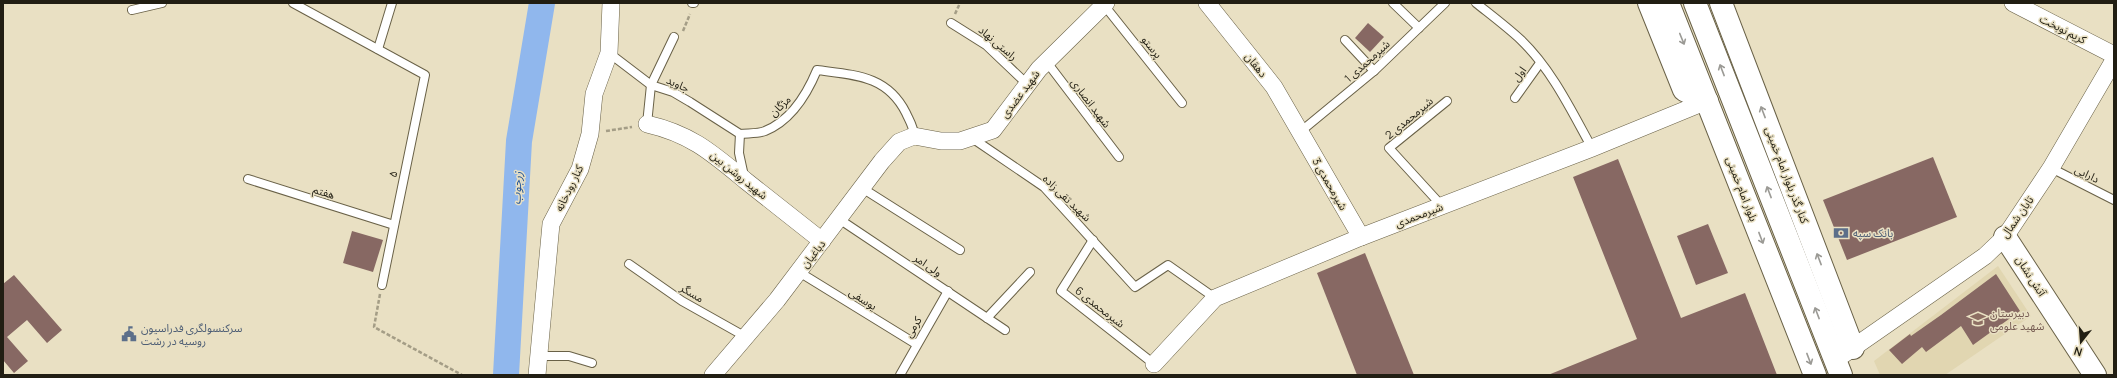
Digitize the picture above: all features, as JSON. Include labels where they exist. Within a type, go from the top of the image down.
[{"type":"main road","points":[[1649,3],[1684,90],[1707,101]]},
{"type":"main road","name":"بلوار امام خمینی","points":[[1668,3],[1815,375]]},
{"type":"main road","points":[[1696,3],[1838,367]]},
{"type":"main road","name":"کنار گذر بلوار امام خمینی","points":[[1721,3],[1853,348]]},
{"type":"main road","name":"آتش نشان","points":[[2005,237],[2095,375]]},
{"type":"street","name":"کنار رودخانه","points":[[537,375],[551,224],[580,169],[590,134],[594,94],[609,53],[611,3]]},
{"type":"street","name":"دهقان","points":[[1207,3],[1274,87],[1300,132]]},
{"type":"street","name":"کریم نوبخت","points":[[2013,3],[2114,55]]},
{"type":"street","name":"شهید عضدی","points":[[914,136],[940,141],[960,140],[992,130],[1046,61],[1105,4]]},
{"type":"street","name":"تابان شمال","points":[[1838,367],[1853,348],[1985,256],[2005,237],[2051,168],[2114,60]]},
{"type":"street","name":"شیرمحمدی","points":[[1154,364],[1215,298],[1361,237],[1592,148],[1707,101]]},
{"type":"street","name":"شهید روشن بین","points":[[647,124],[662,128],[699,144],[723,161],[822,241]]},
{"type":"street","name":"شیرمحمدی 3","points":[[1300,132],[1361,237]]},
{"type":"street","name":"دباغیان","points":[[713,375],[799,272],[882,161],[899,142],[914,136]]},
{"type":"lane","points":[[132,10],[161,3]]},
{"type":"lane","name":"۵","points":[[293,3],[425,75],[382,285]]},
{"type":"lane","points":[[378,49],[392,3]]},
{"type":"lane","points":[[1393,3],[1419,28]]},
{"type":"lane","name":"شیرمحمدی 1","points":[[1300,132],[1374,71],[1445,3]]},
{"type":"lane","name":"پرستو","points":[[1105,4],[1182,103]]},
{"type":"lane","points":[[1478,4],[1521,41],[1556,83],[1592,148]]},
{"type":"lane","name":"راستی نهاد","points":[[950,23],[986,45],[1027,84]]},
{"type":"lane","points":[[647,124],[651,85],[674,37]]},
{"type":"lane","points":[[1345,40],[1374,71]]},
{"type":"lane","name":"جاوید","points":[[609,53],[651,85],[673,92],[720,119],[740,134]]},
{"type":"lane","name":"شهید انصاری","points":[[1046,61],[1119,158]]},
{"type":"lane","name":"اول","points":[[1515,98],[1540,63]]},
{"type":"lane","name":"مژگان","points":[[740,134],[764,132],[774,127],[802,99],[817,70],[858,76],[884,85],[901,103],[914,130],[914,136]]},
{"type":"lane","name":"شیرمحمدی 2","points":[[1442,206],[1389,148],[1447,101]]},
{"type":"lane","points":[[740,134],[739,153],[746,181]]},
{"type":"lane","name":"شهید تقی زاده","points":[[971,137],[1044,188],[1135,287],[1168,265],[1215,298]]},
{"type":"lane","name":"دارایی","points":[[2051,168],[2114,200]]},
{"type":"lane","name":"هفتم","points":[[248,180],[394,225]]},
{"type":"lane","points":[[862,188],[960,250]]},
{"type":"lane","name":"ولی امر","points":[[839,219],[1005,330]]},
{"type":"lane","name":"شیرمحمدی 6","points":[[1093,240],[1061,291],[1154,364]]},
{"type":"lane","name":"مسگر","points":[[629,264],[682,301],[746,337]]},
{"type":"lane","name":"یوسفی","points":[[799,272],[916,344]]},
{"type":"lane","points":[[987,318],[1030,272]]},
{"type":"lane","name":"کرمی","points":[[900,375],[916,344],[948,291]]},
{"type":"lane","points":[[538,356],[569,356],[592,363]]},
{"type":"path","points":[[674,37],[682,33],[693,3]]},
{"type":"path","points":[[590,134],[647,124]]},
{"type":"path","points":[[382,285],[374,327],[462,375]]},
{"type":"shaded area","name":"دبیرستان شهید علومی","points":[[1998,266],[2031,316],[1945,375],[1880,375],[1874,361]]},
{"type":"building","points":[[1368,23],[1384,37],[1370,52],[1355,38]]},
{"type":"building","points":[[1933,157],[1957,217],[1847,260],[1823,200]]},
{"type":"building","points":[[1618,159],[1681,318],[1745,293],[1777,375],[1548,375],[1637,339],[1573,177]]},
{"type":"building","points":[[1708,224],[1728,273],[1696,285],[1677,236]]},
{"type":"building","points":[[352,231],[383,240],[373,272],[343,263]]},
{"type":"building","points":[[1365,253],[1414,375],[1357,375],[1317,273]]},
{"type":"building","points":[[1996,274],[2020,311],[1973,345],[1961,326],[1926,352],[1922,347],[1902,364],[1889,350],[1910,334],[1911,336],[1941,315]]},
{"type":"building","points":[[14,275],[62,330],[47,343],[27,320],[7,337],[28,361],[14,373],[3,360],[3,284]]},
{"type":"waterway","name":"زرجوب","points":[[506,375],[519,141],[542,3]]},
{"type":"place","name":"بانک سپه","points":[[1841,233]]},
{"type":"place","name":"دبیرستان شهید علومی","points":[[1978,319]]},
{"type":"place","name":"سرکنسولگری فدراسیون روسیه در رشت","points":[[129,334]]}]
